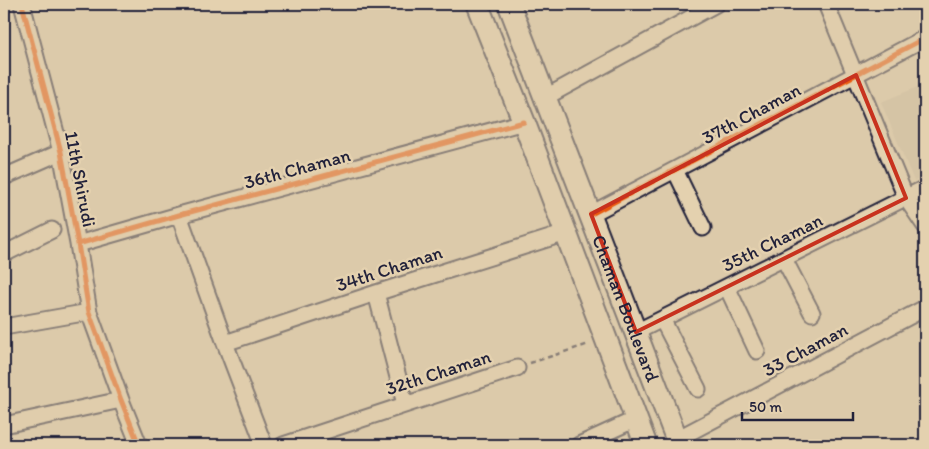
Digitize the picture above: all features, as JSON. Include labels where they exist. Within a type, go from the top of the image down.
[{"type":"main road","name":"Chaman Boulevard","points":[[477,4],[607,338],[646,445]]},
{"type":"main road","name":"Chaman Boulevard","points":[[510,4],[678,442]]},
{"type":"street","name":"11th Shirudi","points":[[22,4],[61,152],[89,312],[139,445]]},
{"type":"street","points":[[546,97],[716,4]]},
{"type":"street","points":[[826,4],[906,198],[925,226]]},
{"type":"street","name":"37th Chaman","points":[[591,214],[925,38]]},
{"type":"street","name":"36th Chaman","points":[[78,244],[524,122]]},
{"type":"street","points":[[4,177],[61,152]]},
{"type":"street","points":[[674,170],[704,228]]},
{"type":"street","name":"35th Chaman","points":[[636,332],[925,188]]},
{"type":"street","points":[[179,215],[264,445]]},
{"type":"street","points":[[4,254],[52,230]]},
{"type":"street","name":"34th Chaman","points":[[225,343],[566,232]]},
{"type":"street","points":[[784,259],[812,313]]},
{"type":"street","points":[[727,287],[757,352]]},
{"type":"street","points":[[376,293],[405,404]]},
{"type":"street","name":"33 Chaman","points":[[678,442],[925,308]]},
{"type":"street","points":[[4,327],[89,312]]},
{"type":"street","points":[[662,319],[698,389]]},
{"type":"street","name":"32th Chaman","points":[[283,445],[517,368]]},
{"type":"street","points":[[4,423],[121,400]]},
{"type":"street","points":[[578,445],[636,419]]},
{"type":"highlighted area","points":[[856,75],[906,198],[636,332],[591,214]]},
{"type":"shaded area","points":[[925,84],[925,177],[914,181],[881,102]]},
{"type":"cycle path","points":[[22,4],[61,152],[89,312],[139,445]]},
{"type":"cycle path","points":[[591,214],[925,38]]},
{"type":"cycle path","points":[[78,244],[524,122]]}]
